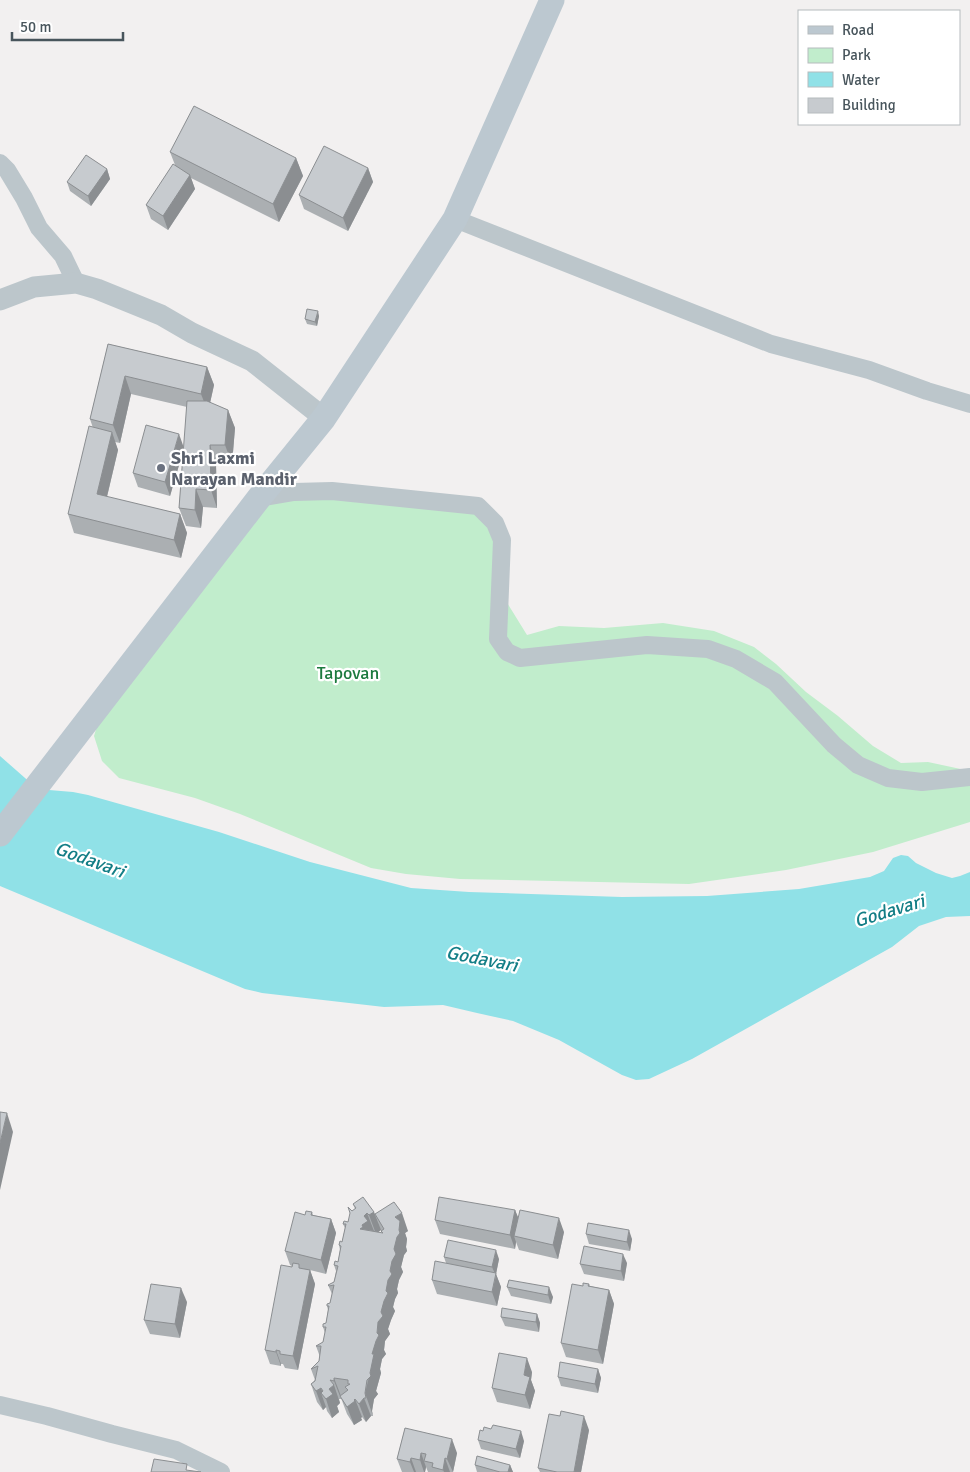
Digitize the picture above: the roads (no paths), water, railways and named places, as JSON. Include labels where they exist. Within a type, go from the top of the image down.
[{"type":"main road","points":[[0,834],[259,498],[324,418],[455,219],[552,0]]},
{"type":"street","points":[[0,164],[7,170],[39,228],[63,256],[76,283]]},
{"type":"street","points":[[455,219],[771,344],[869,370],[970,404]]},
{"type":"street","points":[[0,300],[34,287],[76,283],[98,289],[161,315],[192,333],[252,361],[324,418]]},
{"type":"street","points":[[259,498],[294,492],[332,491],[478,506],[494,523],[502,540],[498,639],[507,652],[520,658],[647,645],[708,649],[736,659],[775,682],[834,745],[858,765],[888,778],[922,782],[970,777]]},
{"type":"street","points":[[0,1406],[47,1416],[176,1450],[221,1472]]},
{"type":"water","name":"Godavari","points":[[0,756],[33,785],[49,790],[88,795],[219,832],[310,862],[411,888],[469,892],[622,897],[707,896],[799,889],[870,877],[884,871],[893,858],[901,855],[908,856],[916,863],[936,873],[952,878],[970,872],[970,916],[946,917],[919,926],[892,947],[692,1059],[649,1079],[636,1080],[622,1075],[559,1040],[513,1021],[443,1005],[384,1007],[262,993],[245,989],[0,886]]},
{"type":"place","name":"Shri Laxmi Narayan Mandir","points":[[161,468]]},
{"type":"park label","name":"Tapovan","points":[[348,673]]}]
